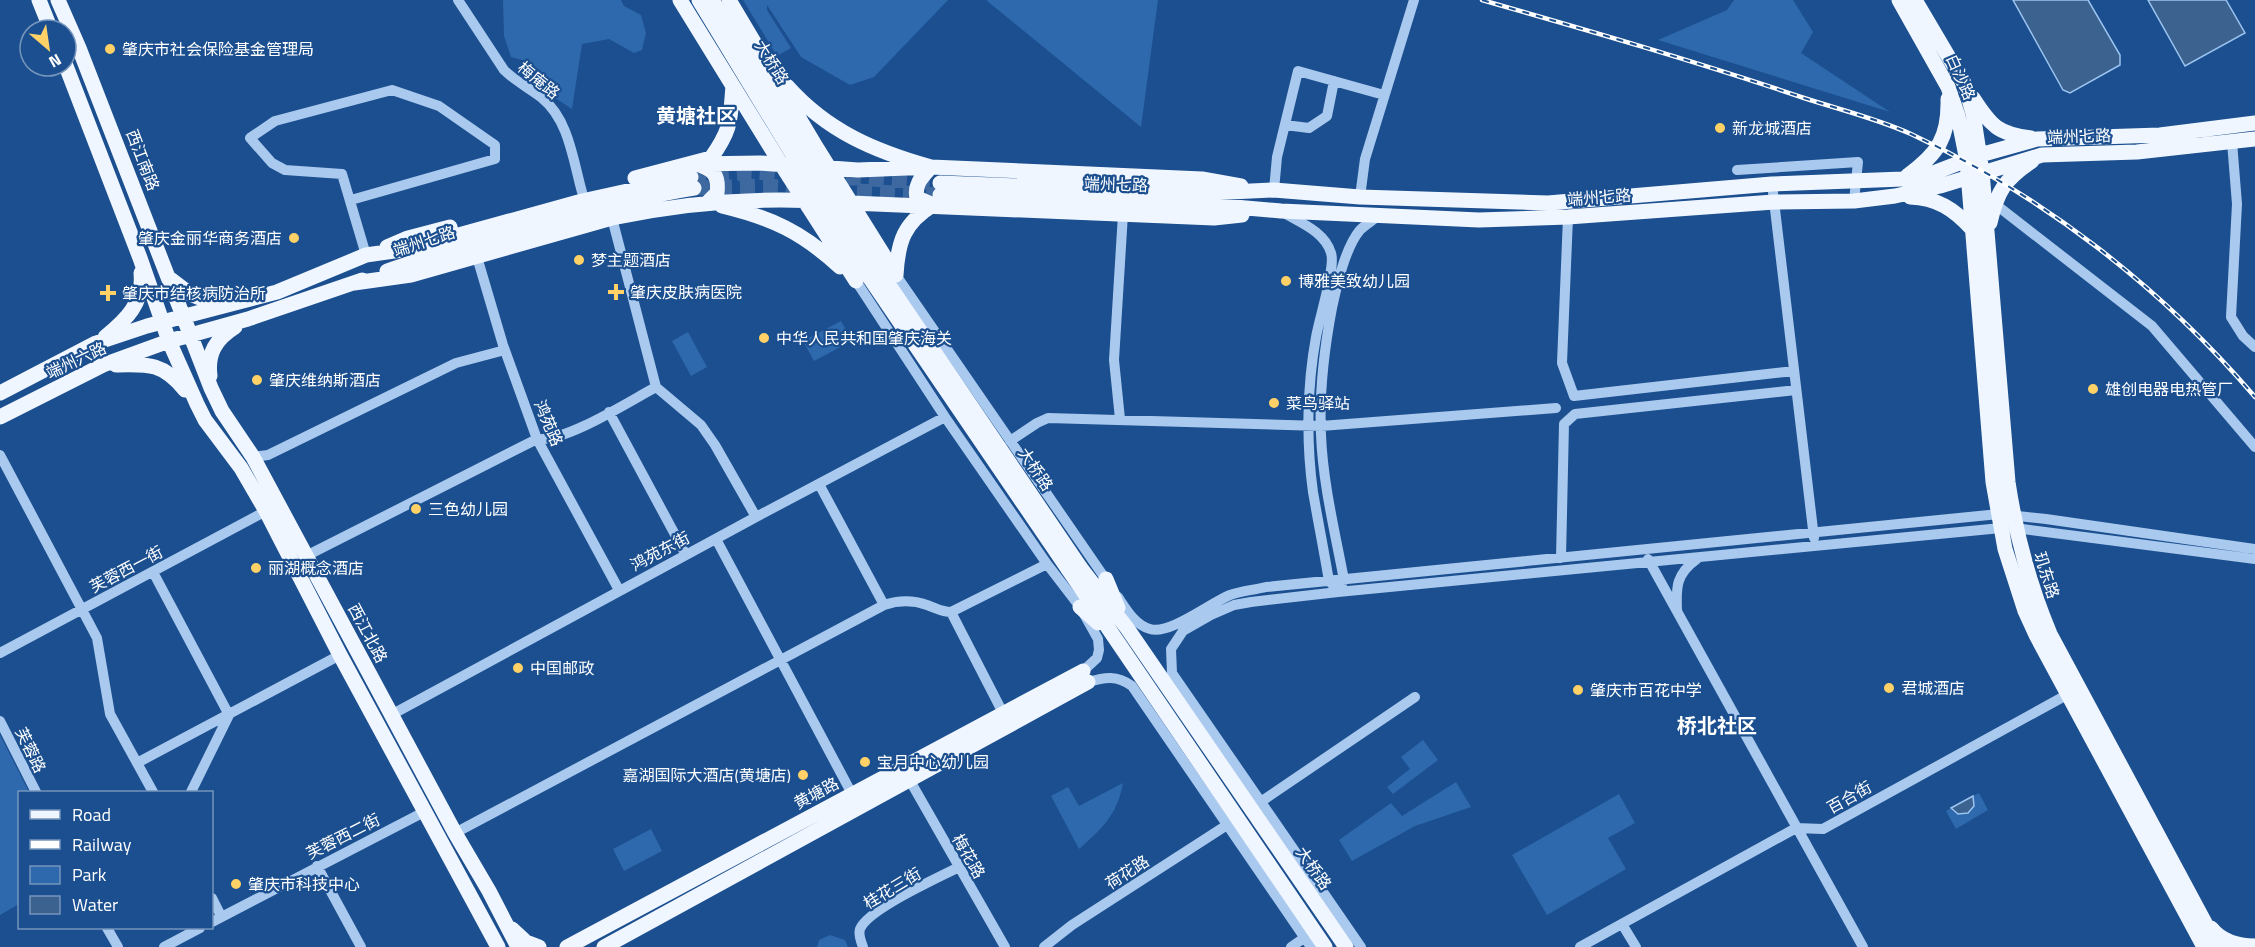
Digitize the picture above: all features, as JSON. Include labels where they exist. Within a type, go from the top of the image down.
[{"type":"main road","points":[[680,0],[856,281]]},
{"type":"main road","name":"大桥路","points":[[699,0],[861,266],[1074,568],[1126,627],[1346,947]]},
{"type":"main road","name":"大桥路","points":[[712,0],[872,260],[1074,568],[1114,637],[1326,947]]},
{"type":"main road","points":[[729,0],[899,280]]},
{"type":"main road","name":"白沙路","points":[[1899,0],[1948,87],[1973,158]]},
{"type":"main road","name":"白沙路","points":[[1915,0],[1964,83],[1973,113],[1975,174]]},
{"type":"main road","points":[[41,6],[59,3]]},
{"type":"main road","name":"西江南路","points":[[59,3],[148,223],[189,335]]},
{"type":"main road","points":[[733,86],[746,88],[756,84],[764,76],[769,65]]},
{"type":"main road","points":[[769,65],[798,98],[833,125],[872,148],[931,167]]},
{"type":"main road","points":[[71,78],[140,258],[169,341],[197,404],[205,420],[241,468],[266,511],[340,656],[498,947]]},
{"type":"main road","points":[[1964,83],[1987,120],[1996,128],[2012,136],[2037,139]]},
{"type":"main road","points":[[693,176],[711,158],[726,136],[730,125],[733,86]]},
{"type":"main road","points":[[1904,179],[1924,164],[1938,149],[1947,126],[1948,87]]},
{"type":"main road","name":"端州七路","points":[[938,194],[1209,193],[1268,190],[1360,197],[1548,203],[1772,184],[1904,179],[1928,175],[1973,158],[2037,139],[2160,135],[2255,123]]},
{"type":"main road","name":"端州七路","points":[[938,194],[1212,205],[1281,211],[1479,220],[1568,217],[1774,202],[1854,201],[1895,196],[1940,186],[2042,154],[2137,152],[2255,139]]},
{"type":"main road","points":[[1987,238],[1998,194],[2012,177],[2042,154]]},
{"type":"main road","points":[[366,255],[408,238],[582,192],[781,164],[858,170],[931,167],[1203,179],[1268,190]]},
{"type":"main road","points":[[931,167],[919,179],[915,190],[917,198],[938,194]]},
{"type":"main road","points":[[693,176],[714,172],[718,180],[717,193],[708,202]]},
{"type":"main road","name":"玑东路","points":[[1975,174],[1972,229],[1989,440],[2007,522]]},
{"type":"main road","name":"玑东路","points":[[1975,174],[1987,238],[2003,439],[2007,522],[2005,549],[2025,611],[2036,636],[2073,692],[2199,925],[2218,947]]},
{"type":"main road","name":"端州七路","points":[[96,343],[162,322],[277,292],[366,255],[408,249],[582,201],[693,176]]},
{"type":"main road","name":"端州七路","points":[[169,341],[248,319],[499,237],[650,195],[693,176]]},
{"type":"main road","points":[[899,280],[900,244],[905,232],[912,220],[938,194]]},
{"type":"main road","points":[[354,283],[411,275],[612,218],[708,202],[803,199],[851,203],[938,194],[1123,214],[1214,218],[1281,211]]},
{"type":"main road","points":[[1895,196],[1927,198],[1948,207],[1972,229]]},
{"type":"main road","points":[[708,202],[744,211],[785,226],[820,248],[856,281]]},
{"type":"main road","points":[[129,230],[139,230],[148,223]]},
{"type":"main road","points":[[96,343],[122,323],[137,303],[142,284],[140,258]]},
{"type":"main road","points":[[169,278],[190,294],[219,306]]},
{"type":"main road","points":[[211,388],[209,359],[212,349],[221,336],[248,319]]},
{"type":"main road","name":"西江北路","points":[[189,335],[222,411],[253,457],[518,947]]},
{"type":"main road","name":"端州六路","points":[[0,417],[103,365],[169,341]]},
{"type":"main road","name":"端州六路","points":[[0,393],[96,343]]},
{"type":"main road","points":[[62,359],[70,363],[74,370],[73,380]]},
{"type":"main road","points":[[103,365],[150,364],[158,367],[171,374],[197,404]]},
{"type":"main road","points":[[205,420],[222,411]]},
{"type":"main road","points":[[1106,579],[1126,627]]},
{"type":"main road","points":[[1080,607],[1114,637]]},
{"type":"main road","name":"黄塘路","points":[[565,946],[1002,713],[1085,677]]},
{"type":"main road","name":"黄塘路","points":[[603,947],[909,779],[1085,677]]},
{"type":"main road","points":[[473,900],[489,891]]},
{"type":"main road","points":[[505,922],[526,942],[538,947]]},
{"type":"main road","points":[[2197,947],[2199,925],[2226,941],[2255,946]]},
{"type":"main road","name":"玑东路","points":[[2199,925],[2204,947]]},
{"type":"main road","points":[[488,927],[489,947]]},
{"type":"street","name":"梅庵路","points":[[458,0],[504,70],[542,98],[559,118],[564,128],[582,192]]},
{"type":"street","points":[[1360,197],[1365,159],[1414,0]]},
{"type":"street","points":[[1268,190],[1298,71],[1384,96]]},
{"type":"street","points":[[1285,125],[1309,128],[1327,116],[1334,81]]},
{"type":"street","points":[[351,200],[495,159],[495,145],[439,106],[392,90],[275,121],[250,138],[272,163],[285,170],[342,174],[366,255]]},
{"type":"street","points":[[2232,142],[2237,204],[2232,317],[2243,336],[2255,346]]},
{"type":"street","points":[[1737,171],[1858,162],[1854,201]]},
{"type":"street","points":[[1772,184],[1815,546]]},
{"type":"street","points":[[1995,204],[2152,326],[2255,447]]},
{"type":"street","points":[[1281,211],[1314,230],[1325,241],[1333,260],[1316,338],[1310,389],[1344,580],[1338,592]]},
{"type":"street","points":[[1120,419],[1114,360],[1123,214]]},
{"type":"street","points":[[1338,592],[1329,581],[1313,489],[1315,426],[1326,340],[1336,288],[1352,241],[1361,229],[1378,216]]},
{"type":"street","points":[[1568,217],[1562,363],[1574,396],[1794,371]]},
{"type":"street","points":[[612,218],[656,387],[701,425],[756,517]]},
{"type":"street","name":"鸿苑路","points":[[477,257],[505,350],[537,439],[619,590]]},
{"type":"street","points":[[869,300],[868,295],[880,281],[899,280],[1128,613],[1141,625],[1152,630],[1168,628],[1230,595],[1266,587],[1814,532],[2007,522],[2255,549]]},
{"type":"street","points":[[856,281],[945,417],[1047,564],[1080,607],[1098,639],[1100,650],[1085,677]]},
{"type":"street","points":[[253,457],[268,455],[456,363],[505,350]]},
{"type":"street","points":[[306,556],[537,439],[548,440],[566,435],[656,387]]},
{"type":"street","points":[[1561,558],[1564,424],[1575,414],[1796,390]]},
{"type":"street","points":[[1010,441],[1048,418],[1315,426],[1556,408]]},
{"type":"street","points":[[609,412],[686,555]]},
{"type":"street","name":"鸿苑东街","points":[[391,715],[619,590],[945,417]]},
{"type":"street","points":[[0,455],[98,638],[110,714],[152,791]]},
{"type":"street","points":[[819,484],[884,605]]},
{"type":"street","name":"芙蓉西一街","points":[[0,653],[266,511]]},
{"type":"street","points":[[1361,947],[1172,673],[1171,650],[1183,632],[1211,615],[1234,605],[1338,592],[1815,546],[2007,522],[2255,559]]},
{"type":"street","points":[[716,539],[852,794]]},
{"type":"street","points":[[1647,549],[1649,563],[1863,947]]},
{"type":"street","points":[[1677,614],[1676,592],[1680,575],[1698,558]]},
{"type":"street","points":[[455,833],[884,605],[895,602],[917,602],[951,612],[1047,564]]},
{"type":"street","points":[[153,572],[229,715]]},
{"type":"street","points":[[951,612],[1002,713]]},
{"type":"street","points":[[137,763],[340,656]]},
{"type":"street","points":[[1085,677],[1113,677],[1124,680],[1132,686],[1307,942],[1291,947]]},
{"type":"street","points":[[1165,684],[1209,729]]},
{"type":"street","name":"百合街","points":[[1580,947],[1796,828],[1823,829],[2073,692]]},
{"type":"street","points":[[1262,801],[1415,697]]},
{"type":"street","points":[[1140,698],[1162,710]]},
{"type":"street","points":[[191,791],[229,715]]},
{"type":"street","name":"芙蓉路","points":[[0,721],[35,791]]},
{"type":"street","name":"梅花路","points":[[909,779],[1005,947]]},
{"type":"street","name":"芙蓉西二街","points":[[217,919],[424,812]]},
{"type":"street","name":"荷花路","points":[[1044,947],[1072,925],[1227,825]]},
{"type":"street","points":[[1251,838],[1269,886]]},
{"type":"street","points":[[317,866],[361,947]]},
{"type":"street","name":"桂花三街","points":[[863,947],[859,935],[861,927],[868,918],[887,905],[959,867]]},
{"type":"street","points":[[213,902],[217,919]]},
{"type":"street","points":[[1622,924],[1636,947]]},
{"type":"street","points":[[108,929],[118,947]]},
{"type":"street","points":[[164,947],[196,929]]},
{"type":"street","points":[[1057,937],[1064,947]]},
{"type":"green space","points":[[503,0],[621,0],[624,6],[641,15],[646,33],[642,50],[634,53],[609,39],[582,44],[572,109],[534,84],[525,70],[529,62],[511,57],[504,36]]},
{"type":"green space","points":[[743,0],[948,0],[874,77],[850,85],[801,57],[767,5],[767,10],[791,48],[777,56]]},
{"type":"green space","points":[[986,0],[1158,0],[1141,127]]},
{"type":"green space","points":[[1734,0],[1793,0],[1813,32],[1801,53],[1890,112],[1658,40],[1727,10]]},
{"type":"green space","points":[[841,321],[852,341],[814,361],[803,341]]},
{"type":"green space","points":[[688,332],[707,367],[691,376],[672,341]]},
{"type":"green space","points":[[0,735],[28,791],[18,791],[18,905],[0,915]]},
{"type":"green space","points":[[1423,740],[1438,760],[1393,794],[1387,787],[1410,769],[1401,757]]},
{"type":"green space","points":[[1456,782],[1471,807],[1415,826],[1352,861],[1339,840],[1391,803],[1402,816]]},
{"type":"green space","points":[[1123,783],[1117,804],[1108,820],[1079,849],[1051,796],[1068,787],[1079,806]]},
{"type":"green space","points":[[1979,793],[1988,810],[1956,829],[1946,811],[1951,808],[1954,812],[1974,801],[1973,796]]},
{"type":"green space","points":[[1619,794],[1635,823],[1608,838],[1626,869],[1547,915],[1512,855]]},
{"type":"green space","points":[[651,829],[662,851],[624,871],[613,849]]},
{"type":"green space","points":[[830,935],[845,940],[848,947],[817,947],[819,940]]},
{"type":"water","points":[[2013,0],[2088,0],[2120,55],[2120,65],[2070,93],[2063,90]]},
{"type":"water","points":[[2148,0],[2226,0],[2245,33],[2185,66]]},
{"type":"water","points":[[1973,796],[1974,806],[1968,813],[1958,814],[1951,808]]},
{"type":"tunnel","points":[[691,177],[751,172],[799,175]]},
{"type":"tunnel","points":[[823,176],[940,183]]},
{"type":"tunnel","points":[[694,188],[766,186],[808,189]]},
{"type":"tunnel","points":[[834,190],[940,195]]},
{"type":"railway","points":[[1482,0],[1684,59],[1872,119],[1911,134],[1960,158],[2007,185],[2097,247],[2180,318],[2255,397]]},
{"type":"place","name":"肇庆市社会保险基金管理局","points":[[110,49]]},
{"type":"place","name":"新龙城酒店","points":[[1720,128]]},
{"type":"place","name":"肇庆金丽华商务酒店","points":[[294,238]]},
{"type":"place","name":"梦主题酒店","points":[[579,260]]},
{"type":"place","name":"博雅美致幼儿园","points":[[1286,281]]},
{"type":"place","name":"肇庆皮肤病医院","points":[[616,292]]},
{"type":"place","name":"肇庆市结核病防治所","points":[[108,293]]},
{"type":"place","name":"中华人民共和国肇庆海关","points":[[764,338]]},
{"type":"place","name":"肇庆维纳斯酒店","points":[[257,380]]},
{"type":"place","name":"雄创电器电热管厂","points":[[2093,389]]},
{"type":"place","name":"菜鸟驿站","points":[[1274,403]]},
{"type":"place","name":"三色幼儿园","points":[[416,509]]},
{"type":"place","name":"丽湖概念酒店","points":[[256,568]]},
{"type":"place","name":"中国邮政","points":[[518,668]]},
{"type":"place","name":"君城酒店","points":[[1889,688]]},
{"type":"place","name":"肇庆市百花中学","points":[[1578,690]]},
{"type":"place","name":"宝月中心幼儿园","points":[[865,762]]},
{"type":"place","name":"嘉湖国际大酒店(黄塘店)","points":[[803,775]]},
{"type":"place","name":"肇庆市科技中心","points":[[236,884]]},
{"type":"district","name":"黄塘社区","points":[[696,115]]},
{"type":"district","name":"桥北社区","points":[[1717,725]]}]
